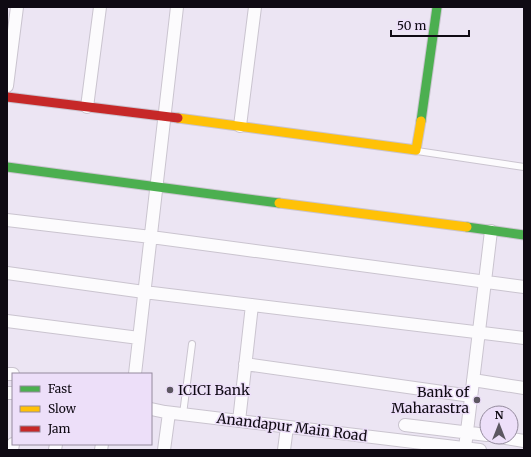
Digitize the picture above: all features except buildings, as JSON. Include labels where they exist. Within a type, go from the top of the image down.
[{"type":"street","points":[[7,86],[17,7]]},
{"type":"street","points":[[87,107],[100,7]]},
{"type":"street","points":[[135,373],[177,7]]},
{"type":"street","points":[[240,126],[255,7]]},
{"type":"street","points":[[7,97],[165,116],[416,150],[437,7]]},
{"type":"street","points":[[7,167],[524,235]]},
{"type":"street","points":[[7,220],[151,237],[524,288]]},
{"type":"street","points":[[458,448],[467,432],[492,231]]},
{"type":"street","points":[[7,273],[144,292],[524,338]]},
{"type":"street","points":[[239,421],[252,305]]},
{"type":"street","points":[[7,321],[139,338]]},
{"type":"street","points":[[246,364],[471,396]]},
{"type":"street","points":[[473,380],[524,388]]},
{"type":"street","name":"Anandapur Main Road","points":[[152,409],[169,413],[287,427],[412,446],[480,450]]},
{"type":"street","points":[[164,450],[169,413]]},
{"type":"street","points":[[405,425],[479,434]]},
{"type":"street","points":[[284,450],[287,427]]},
{"type":"lane","points":[[416,150],[524,167]]},
{"type":"lane","points":[[183,414],[192,344]]},
{"type":"traffic: fast","points":[[421,121],[437,7]]},
{"type":"traffic: fast","points":[[7,167],[279,203]]},
{"type":"traffic: fast","points":[[467,227],[524,235]]},
{"type":"traffic: slow","points":[[178,118],[416,150],[421,121]]},
{"type":"traffic: slow","points":[[279,203],[467,227]]},
{"type":"traffic: jam","points":[[7,97],[178,118]]},
{"type":"place","name":"ICICI Bank","points":[[170,390]]},
{"type":"place","name":"Bank of Maharastra","points":[[477,400]]}]
